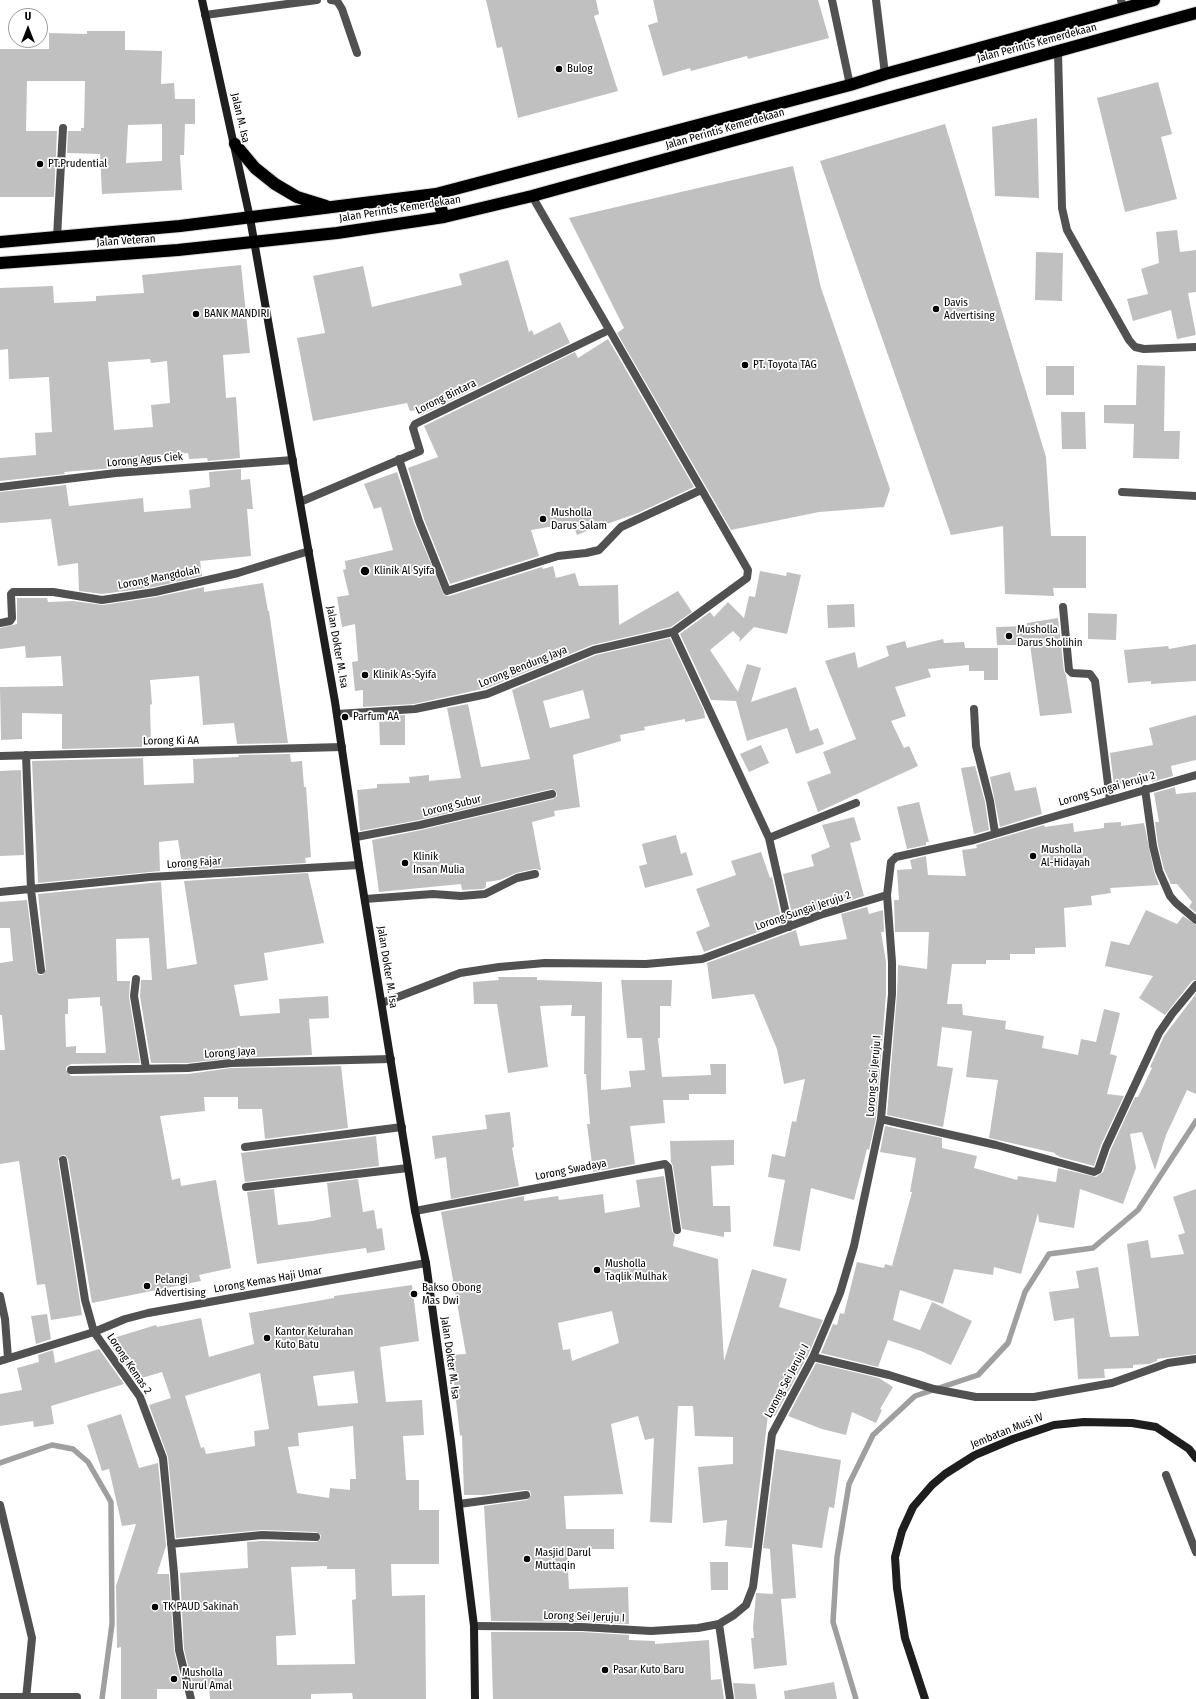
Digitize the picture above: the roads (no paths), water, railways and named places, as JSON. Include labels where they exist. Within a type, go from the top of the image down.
[{"type":"highway","name":"Jalan Veteran","points":[[0,242],[250,218],[436,194],[850,85],[1122,4],[1154,0]]},
{"type":"highway","name":"Jalan Perintis Kemerdekaan","points":[[255,241],[337,233],[444,217],[532,196],[1196,13]]},
{"type":"highway","points":[[235,144],[255,168],[275,184],[298,197],[333,207]]},
{"type":"highway","points":[[436,194],[444,217]]},
{"type":"highway","name":"Jalan Veteran","points":[[0,263],[178,250],[255,241]]},
{"type":"street","name":"Jalan M. Isa","points":[[202,0],[235,144],[255,241]]},
{"type":"street","points":[[205,15],[317,0]]},
{"type":"street","points":[[331,0],[337,1],[342,9],[357,53]]},
{"type":"street","points":[[832,0],[850,85]]},
{"type":"street","points":[[876,0],[885,74]]},
{"type":"street","points":[[1058,52],[1062,208],[1067,230],[1129,340],[1135,347],[1144,349],[1196,347]]},
{"type":"street","points":[[57,236],[63,128]]},
{"type":"street","name":"Lorong Bendung Jaya","points":[[337,714],[415,708],[487,694],[594,650],[673,632],[747,578],[748,570],[532,196]]},
{"type":"street","name":"Jalan Dokter M. Isa","points":[[255,241],[337,714],[359,865],[408,1168],[426,1263],[474,1626],[475,1699]]},
{"type":"street","name":"Lorong Bintara","points":[[300,502],[420,451],[413,428],[415,424],[609,330]]},
{"type":"street","points":[[399,459],[419,522],[447,591],[558,556],[599,550],[620,527],[701,490]]},
{"type":"street","name":"Lorong Agus Ciek","points":[[0,488],[116,473],[293,460]]},
{"type":"street","points":[[1122,492],[1196,496]]},
{"type":"street","name":"Lorong Mangdolah","points":[[0,623],[10,621],[12,618],[11,594],[14,592],[53,592],[102,600],[155,592],[238,573],[309,551]]},
{"type":"street","points":[[1063,606],[1069,670],[1072,673],[1090,674],[1095,681],[1110,800]]},
{"type":"street","points":[[673,632],[770,838],[789,927]]},
{"type":"street","points":[[974,709],[976,746],[990,801],[995,833]]},
{"type":"street","name":"Lorong Ki AA","points":[[0,756],[342,748]]},
{"type":"street","points":[[26,755],[32,890],[41,970]]},
{"type":"street","name":"Lorong Sungai Jeruju 2","points":[[382,1003],[460,973],[499,967],[546,963],[646,964],[702,959],[820,915],[887,895],[889,866],[896,857],[995,833],[1196,775]]},
{"type":"street","points":[[1145,789],[1153,846],[1159,871],[1170,896],[1196,920]]},
{"type":"street","name":"Lorong Subur","points":[[356,837],[420,825],[552,794]]},
{"type":"street","points":[[770,838],[856,803]]},
{"type":"street","name":"Lorong Fajar","points":[[0,892],[150,877],[359,865]]},
{"type":"street","points":[[365,899],[433,894],[461,896],[485,894],[517,878],[535,874]]},
{"type":"street","name":"Lorong Sei Jeruju I","points":[[474,1626],[582,1627],[651,1631],[698,1628],[719,1624],[734,1615],[746,1604],[753,1587],[772,1434],[813,1357],[840,1293],[854,1246],[881,1119],[892,994],[892,962],[887,895]]},
{"type":"street","points":[[136,979],[134,996],[146,1068]]},
{"type":"street","points":[[881,1119],[996,1145],[1094,1172],[1098,1170],[1106,1147],[1159,1033],[1172,1014],[1196,985]]},
{"type":"street","name":"Lorong Jaya","points":[[71,1070],[188,1068],[231,1062],[391,1059]]},
{"type":"street","points":[[245,1147],[402,1127]]},
{"type":"street","name":"Lorong Kemas 2","points":[[63,1160],[85,1300],[94,1332],[140,1397],[163,1458],[179,1650],[191,1699]]},
{"type":"street","name":"Lorong Swadaya","points":[[415,1211],[665,1164],[668,1167],[677,1230]]},
{"type":"street","points":[[246,1187],[408,1168]]},
{"type":"street","name":"Lorong Kemas Haji Umar","points":[[4,1360],[94,1332],[125,1319],[148,1313],[426,1263]]},
{"type":"street","points":[[0,1296],[5,1319],[4,1360]]},
{"type":"street","points":[[813,1357],[889,1375],[934,1389],[976,1397],[1034,1397],[1112,1383],[1168,1364],[1196,1359]]},
{"type":"street","name":"Jembatan Musi IV","points":[[925,1699],[906,1638],[897,1588],[895,1557],[902,1531],[913,1507],[932,1485],[945,1474],[985,1450],[1036,1430],[1054,1425],[1084,1422],[1132,1423],[1156,1427],[1189,1449],[1196,1458]]},
{"type":"street","points":[[1166,1475],[1196,1552]]},
{"type":"street","points":[[459,1504],[526,1495]]},
{"type":"street","points":[[0,1505],[32,1638],[26,1698]]},
{"type":"street","points":[[171,1544],[262,1535],[316,1537]]},
{"type":"street","points":[[719,1624],[730,1699]]},
{"type":"street","points":[[0,1697],[77,1697]]},
{"type":"waterway","points":[[856,1699],[833,1622],[837,1557],[849,1484],[873,1435],[915,1396],[978,1375],[1008,1343],[1025,1292],[1049,1254],[1093,1248],[1138,1210],[1196,1121]]},
{"type":"waterway","points":[[0,1463],[52,1445],[73,1449],[88,1462],[111,1502],[112,1624],[102,1699]]},
{"type":"place","name":"Bulog","points":[[559,69]]},
{"type":"place","name":"PT.Prudential","points":[[40,164]]},
{"type":"place","name":"Davis Advertising","points":[[936,309]]},
{"type":"place","name":"BANK MANDIRI","points":[[196,314]]},
{"type":"place","name":"PT. Toyota TAG","points":[[745,365]]},
{"type":"place","name":"Musholla Darus Salam","points":[[543,519]]},
{"type":"place","name":"Klinik Al Syifa","points":[[365,571]]},
{"type":"place","name":"Musholla Darus Sholihin","points":[[1009,636]]},
{"type":"place","name":"Klinik As-Syifa","points":[[365,675]]},
{"type":"place","name":"Parfum AA","points":[[345,717]]},
{"type":"place","name":"Musholla Al-Hidayah","points":[[1033,856]]},
{"type":"place","name":"Klinik Insan Mulia","points":[[405,863]]},
{"type":"place","name":"Musholla Taqlik Mulhak","points":[[597,1270]]},
{"type":"place","name":"Pelangi Advertising","points":[[147,1286]]},
{"type":"place","name":"Bakso Obong Mas Dwi","points":[[414,1294]]},
{"type":"place","name":"Kantor Kelurahan Kuto Batu","points":[[267,1338]]},
{"type":"place","name":"Masjid Darul Muttaqin","points":[[527,1559]]},
{"type":"place","name":"TK PAUD Sakinah","points":[[155,1607]]},
{"type":"place","name":"Pasar Kuto Baru","points":[[605,1670]]},
{"type":"place","name":"Musholla Nurul Amal","points":[[174,1679]]}]
